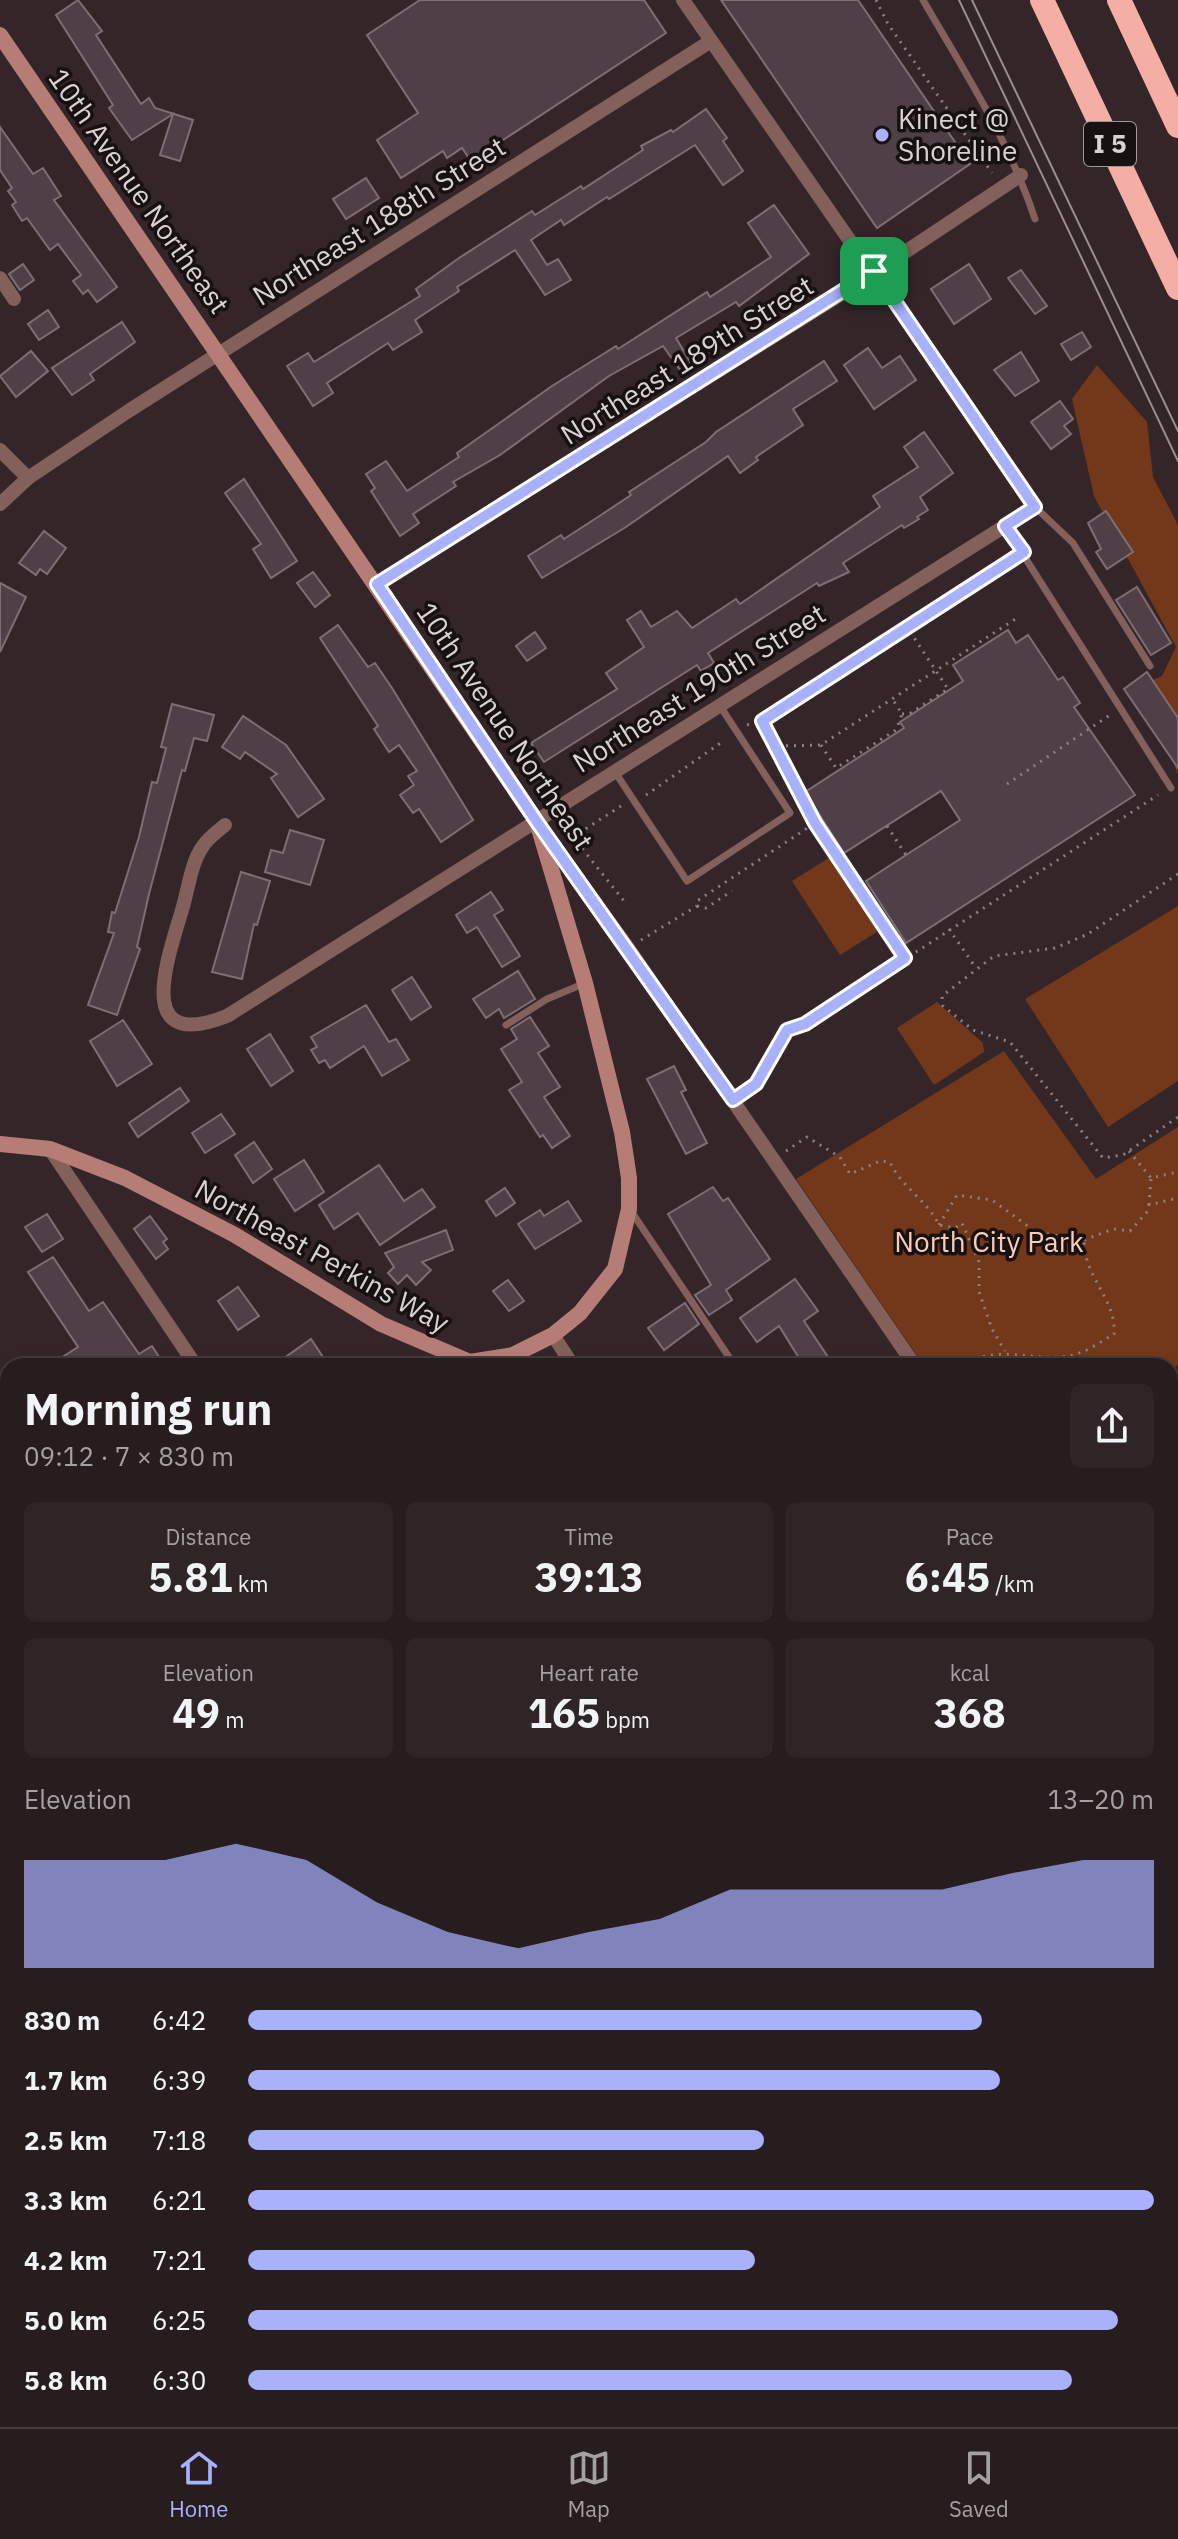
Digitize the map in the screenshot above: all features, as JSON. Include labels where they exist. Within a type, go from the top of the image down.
[{"type":"highway","name":"I 5","points":[[1042,0],[1178,288]]},
{"type":"highway","name":"I 5","points":[[1119,0],[1178,126]]},
{"type":"main road","name":"10th Avenue Northeast","points":[[0,35],[537,822]]},
{"type":"main road","name":"Northeast Perkins Way","points":[[495,1358],[513,1355],[553,1335],[580,1313],[615,1269],[629,1209],[629,1178],[622,1132],[585,983],[537,822]]},
{"type":"main road","name":"Northeast Perkins Way","points":[[0,1144],[50,1149],[125,1178],[235,1235],[381,1324],[458,1358]]},
{"type":"street","points":[[683,0],[1035,507]]},
{"type":"street","name":"Northeast 188th Street","points":[[0,504],[28,478],[219,353],[711,41]]},
{"type":"street","name":"Northeast 189th Street","points":[[377,584],[1021,175]]},
{"type":"street","points":[[0,278],[14,299]]},
{"type":"street","points":[[0,450],[28,478]]},
{"type":"street","name":"Northeast 190th Street","points":[[225,825],[202,846],[163,972],[167,1007],[173,1021],[183,1026],[196,1027],[227,1016],[1035,507]]},
{"type":"street","name":"10th Avenue Northeast","points":[[537,822],[628,948],[909,1358]]},
{"type":"street","points":[[50,1149],[191,1358]]},
{"type":"street","points":[[553,1335],[568,1358]]},
{"type":"lane","points":[[923,0],[1021,175],[1035,219]]},
{"type":"lane","points":[[1035,507],[1073,543],[1150,666]]},
{"type":"lane","points":[[1005,526],[1171,788]]},
{"type":"lane","points":[[615,772],[687,881],[790,813],[720,706]]},
{"type":"lane","points":[[506,1025],[547,999],[585,983]]},
{"type":"lane","points":[[629,1209],[730,1358]]},
{"type":"path","points":[[876,0],[888,24],[995,177]]},
{"type":"path","points":[[746,726],[762,721],[1024,552]]},
{"type":"path","points":[[778,746],[821,745],[1020,616]]},
{"type":"path","points":[[902,714],[909,714],[948,689],[907,627]]},
{"type":"path","points":[[821,745],[836,768],[896,730],[902,714],[893,698]]},
{"type":"path","points":[[1007,784],[1121,708]]},
{"type":"path","points":[[762,721],[778,746],[815,823],[905,958]]},
{"type":"path","points":[[642,797],[722,742]]},
{"type":"path","points":[[733,1100],[756,1084],[787,1030],[805,1024],[1151,802],[1159,796],[1154,788]]},
{"type":"path","points":[[621,806],[573,837],[624,901]]},
{"type":"path","points":[[697,906],[697,901],[815,823]]},
{"type":"path","points":[[887,826],[906,855]]},
{"type":"path","points":[[1178,874],[1088,934],[1065,945],[994,956],[942,996],[943,1006],[973,1030],[1010,1042],[1103,1158],[1129,1151],[1178,1117]]},
{"type":"path","points":[[628,948],[697,906],[706,908],[732,891]]},
{"type":"path","points":[[949,929],[976,968]]},
{"type":"path","points":[[773,1160],[807,1137],[840,1157],[850,1174],[880,1161],[890,1162],[895,1174],[932,1211],[939,1225]]},
{"type":"path","points":[[939,1225],[957,1195],[992,1200],[1036,1232],[1084,1240],[1113,1229],[1130,1231],[1148,1211],[1151,1178],[1129,1151]]},
{"type":"path","points":[[1151,1178],[1178,1172]]},
{"type":"path","points":[[1149,1205],[1178,1198]]},
{"type":"path","points":[[939,1225],[955,1228],[962,1223],[979,1262],[979,1292],[992,1329],[1006,1351]]},
{"type":"path","points":[[977,1358],[1006,1351],[1051,1358],[1073,1356],[1114,1334],[1116,1317],[1084,1260],[1084,1240]]},
{"type":"green space","points":[[1097,365],[1147,422],[1153,477],[1178,525],[1178,775],[1146,683],[1162,676],[1176,647],[1094,496],[1072,399]]},
{"type":"green space","points":[[832,856],[880,930],[840,955],[792,881]]},
{"type":"green space","points":[[1178,906],[1178,1081],[1108,1127],[1025,999]]},
{"type":"green space","points":[[937,1002],[983,1043],[984,1052],[934,1085],[897,1028]]},
{"type":"green space","name":"North City Park","points":[[1004,1051],[1096,1179],[1178,1127],[1178,1358],[919,1358],[796,1179]]},
{"type":"building","points":[[78,0],[102,31],[96,35],[141,104],[149,98],[155,108],[193,120],[180,161],[160,155],[173,114],[132,140],[109,108],[113,105],[56,15]]},
{"type":"building","points":[[420,0],[644,0],[666,33],[471,161],[462,148],[447,158],[443,151],[401,178],[377,140],[418,113],[367,35]]},
{"type":"building","name":"Kinect @ Shoreline","points":[[721,0],[858,0],[970,164],[877,228]]},
{"type":"building","points":[[706,109],[727,138],[723,141],[743,171],[723,185],[695,145],[609,199],[607,197],[564,225],[561,220],[531,240],[547,265],[558,259],[571,280],[545,295],[515,250],[457,287],[459,291],[415,320],[422,332],[393,350],[388,343],[327,383],[333,393],[313,406],[287,366],[308,353],[314,362],[420,296],[416,289],[459,258],[532,211],[535,215],[581,186],[583,189],[643,150],[641,146],[671,130],[673,132]]},
{"type":"building","points":[[0,127],[33,174],[43,168],[61,196],[54,200],[117,287],[97,302],[88,290],[83,294],[73,281],[81,275],[58,244],[50,250],[27,218],[22,221],[12,205],[16,202],[8,191],[12,188],[0,170]]},
{"type":"building","points":[[366,178],[379,198],[346,219],[333,199]]},
{"type":"building","points":[[774,205],[809,254],[739,306],[736,302],[676,338],[691,363],[680,370],[663,346],[609,376],[500,455],[453,482],[456,486],[413,514],[419,523],[400,536],[371,491],[375,488],[366,474],[386,461],[407,491],[459,457],[457,453],[552,386],[616,346],[618,349],[707,292],[710,297],[771,257],[748,223]]},
{"type":"building","points":[[23,264],[34,280],[20,290],[9,274]]},
{"type":"building","points":[[969,264],[991,299],[954,324],[931,289]]},
{"type":"building","points":[[1021,270],[1047,306],[1035,314],[1008,278]]},
{"type":"building","points":[[48,310],[59,327],[39,340],[28,324]]},
{"type":"building","points":[[122,322],[135,342],[90,374],[94,380],[72,395],[52,368]]},
{"type":"building","points":[[1082,332],[1091,347],[1071,360],[1061,344]]},
{"type":"building","points":[[868,348],[882,368],[900,356],[916,380],[874,409],[844,365]]},
{"type":"building","points":[[31,351],[48,371],[16,397],[0,376]]},
{"type":"building","points":[[1021,352],[1039,381],[1015,396],[994,370]]},
{"type":"building","points":[[824,361],[837,381],[793,409],[803,425],[756,457],[758,460],[740,473],[728,456],[626,527],[542,578],[528,556],[561,535],[564,539],[601,515],[631,495],[629,492]]},
{"type":"building","points":[[1060,401],[1073,419],[1064,426],[1071,434],[1051,449],[1031,422]]},
{"type":"building","points":[[924,432],[953,473],[920,497],[928,510],[917,517],[919,519],[904,528],[902,525],[843,563],[849,572],[819,586],[817,583],[708,653],[714,663],[701,671],[697,665],[544,762],[531,743],[617,689],[606,673],[644,647],[627,620],[641,611],[651,627],[677,611],[692,628],[736,599],[740,604],[880,507],[873,496],[918,467],[904,447]]},
{"type":"building","points":[[244,479],[297,561],[271,578],[253,549],[261,544],[225,493]]},
{"type":"building","points":[[1106,511],[1133,552],[1107,569],[1096,552],[1101,549],[1088,523]]},
{"type":"building","points":[[44,531],[66,548],[47,574],[40,569],[36,575],[19,563]]},
{"type":"building","points":[[313,572],[330,595],[315,607],[297,583]]},
{"type":"building","points":[[0,583],[26,597],[0,652]]},
{"type":"building","points":[[1137,587],[1171,643],[1151,655],[1116,600]]},
{"type":"building","points":[[338,625],[368,667],[375,663],[473,820],[441,842],[419,809],[413,813],[400,795],[414,785],[408,776],[417,771],[399,745],[389,752],[374,729],[378,726],[320,638]]},
{"type":"building","points":[[1008,630],[1016,643],[1028,635],[1058,680],[1063,677],[1080,703],[1074,707],[1135,795],[906,943],[866,881],[960,820],[941,791],[844,853],[805,792],[904,728],[900,722],[963,681],[953,665]]},
{"type":"building","points":[[535,632],[546,648],[527,661],[516,646]]},
{"type":"building","points":[[1147,672],[1178,718],[1178,768],[1124,689]]},
{"type":"building","points":[[172,704],[214,715],[207,741],[194,738],[185,771],[182,770],[149,894],[137,947],[140,949],[117,1015],[88,1005],[114,933],[108,932],[112,912],[115,913],[139,837],[152,782],[157,783],[166,748],[161,747]]},
{"type":"building","points":[[243,716],[286,745],[324,799],[298,817],[271,778],[277,774],[245,752],[240,759],[222,747]]},
{"type":"building","points":[[290,830],[324,840],[310,885],[265,872],[271,850],[283,853]]},
{"type":"building","points":[[241,872],[270,881],[257,925],[254,924],[242,979],[212,972]]},
{"type":"building","points":[[491,892],[503,910],[494,915],[520,956],[502,967],[477,927],[467,933],[456,915]]},
{"type":"building","points":[[518,971],[535,999],[504,1018],[499,1009],[486,1018],[473,999]]},
{"type":"building","points":[[412,977],[431,1007],[411,1020],[392,990]]},
{"type":"building","points":[[366,1005],[389,1042],[396,1039],[409,1060],[382,1076],[364,1046],[330,1068],[325,1060],[319,1063],[311,1050],[317,1047],[311,1037]]},
{"type":"building","points":[[530,1017],[549,1046],[538,1053],[560,1087],[544,1097],[570,1136],[552,1148],[543,1135],[540,1137],[509,1090],[522,1082],[501,1049],[517,1039],[511,1029]]},
{"type":"building","points":[[123,1020],[152,1064],[117,1086],[90,1041]]},
{"type":"building","points":[[270,1034],[293,1071],[271,1086],[247,1049]]},
{"type":"building","points":[[674,1066],[686,1090],[681,1092],[707,1143],[686,1154],[647,1079]]},
{"type":"building","points":[[180,1088],[189,1101],[138,1137],[129,1123]]},
{"type":"building","points":[[221,1114],[235,1134],[205,1153],[192,1133]]},
{"type":"building","points":[[254,1142],[272,1169],[253,1183],[235,1155]]},
{"type":"building","points":[[304,1160],[324,1192],[295,1211],[274,1179]]},
{"type":"building","points":[[379,1165],[404,1201],[422,1189],[435,1207],[380,1245],[358,1213],[334,1229],[319,1205]]},
{"type":"building","points":[[713,1187],[723,1201],[728,1198],[770,1259],[726,1290],[732,1300],[709,1315],[695,1295],[711,1285],[668,1214]]},
{"type":"building","points":[[505,1188],[515,1203],[496,1216],[486,1201]]},
{"type":"building","points":[[568,1201],[581,1221],[535,1249],[518,1224],[540,1210],[544,1216]]},
{"type":"building","points":[[47,1214],[63,1239],[42,1252],[25,1227]]},
{"type":"building","points":[[150,1216],[167,1239],[163,1242],[168,1249],[156,1259],[134,1229]]},
{"type":"building","points":[[446,1230],[453,1250],[422,1262],[431,1270],[416,1285],[407,1275],[398,1284],[388,1273],[394,1267],[385,1253]]},
{"type":"building","points":[[53,1257],[89,1311],[103,1302],[139,1354],[152,1346],[160,1358],[65,1358],[64,1356],[78,1347],[28,1272]]},
{"type":"building","points":[[795,1279],[818,1311],[804,1321],[829,1358],[799,1358],[779,1326],[757,1342],[740,1318]]},
{"type":"building","points":[[508,1280],[524,1301],[509,1311],[493,1291]]},
{"type":"building","points":[[238,1287],[259,1316],[238,1330],[218,1301]]},
{"type":"building","points":[[685,1303],[699,1324],[664,1350],[648,1328]]},
{"type":"building","points":[[311,1339],[324,1358],[284,1358]]},
{"type":"tram line","points":[[959,0],[1178,461]]},
{"type":"tram line","points":[[972,0],[1178,431]]},
{"type":"place","name":"Kinect @ Shoreline","points":[[882,135]]},
{"type":"route","points":[[874,271],[1035,507],[1005,526],[1024,552],[762,721],[778,746],[815,823],[905,958],[805,1024],[787,1030],[756,1084],[733,1100],[537,822],[377,584],[874,271]]}]
